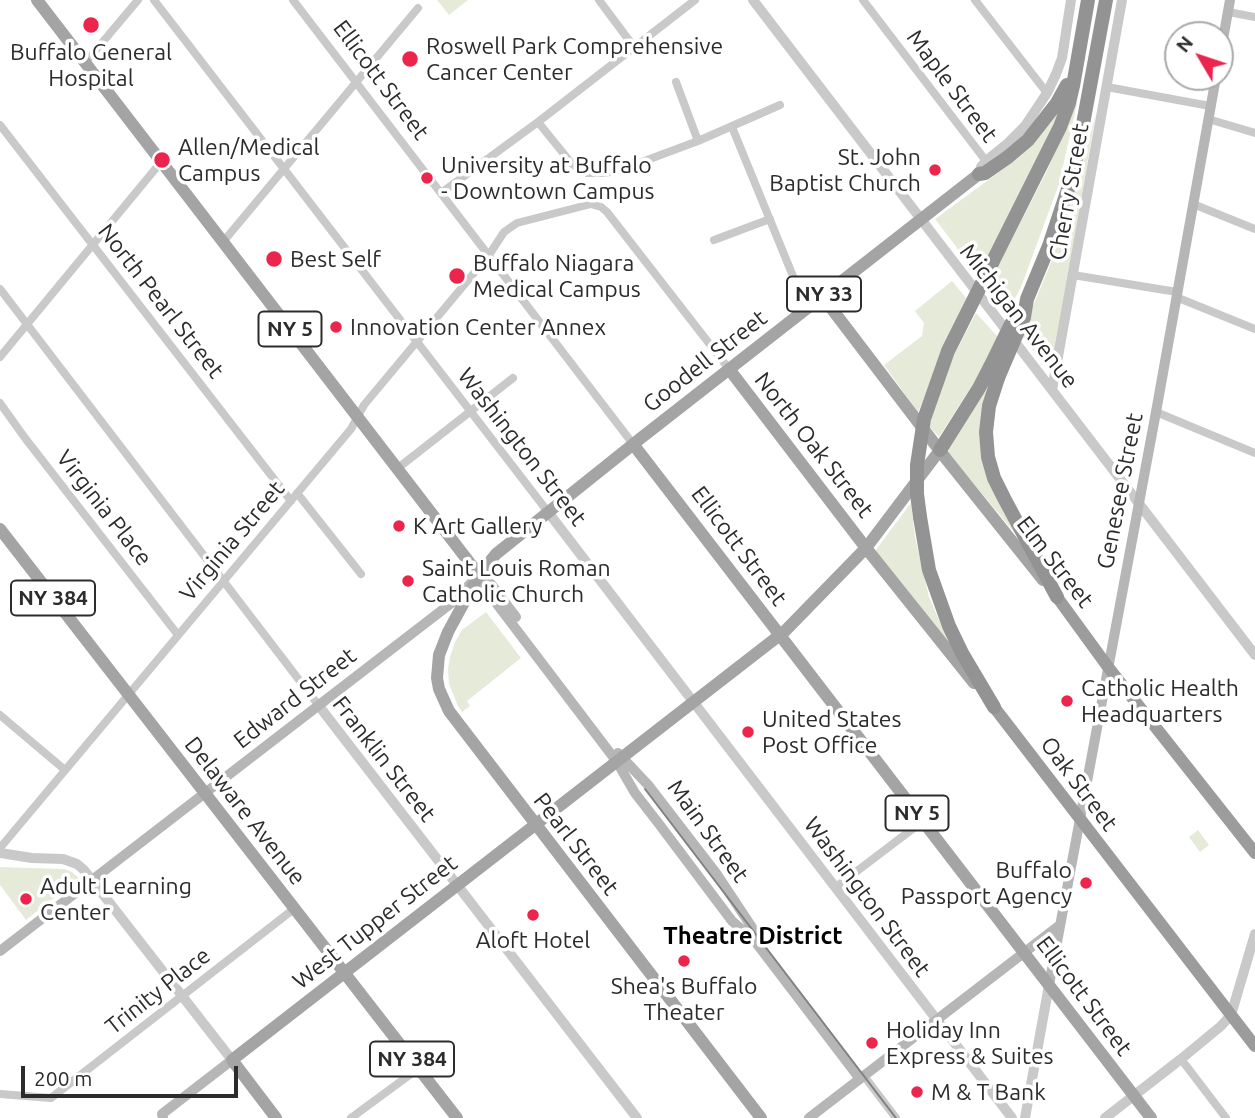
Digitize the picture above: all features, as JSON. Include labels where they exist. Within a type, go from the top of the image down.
[{"type":"highway","name":"NY 33","points":[[982,167],[985,173],[1008,157],[1028,140],[1058,103],[1068,85],[1081,41],[1088,0]]},
{"type":"highway","points":[[940,450],[979,388],[994,372],[1024,317],[1027,299],[1049,246],[1070,183],[1085,119],[1106,0]]},
{"type":"highway","points":[[994,707],[949,626],[929,570],[919,517],[917,465],[924,419],[948,351],[1060,127],[1073,86],[1081,41]]},
{"type":"highway","points":[[994,372],[986,432],[988,457],[994,478],[1057,597]]},
{"type":"highway","name":"Elm Street","points":[[1057,597],[1108,667],[1255,853]]},
{"type":"highway","name":"Oak Street","points":[[994,707],[1255,1046]]},
{"type":"main road","name":"NY 5","points":[[37,0],[479,575]]},
{"type":"main road","points":[[1226,21],[1230,0]]},
{"type":"main road","name":"Genesee Street","points":[[1049,985],[1213,91]]},
{"type":"main road","name":"Goodell Street","points":[[479,575],[496,554],[982,167]]},
{"type":"main road","name":"Elm Street","points":[[822,296],[1057,597]]},
{"type":"main road","name":"North Oak Street","points":[[729,369],[866,548]]},
{"type":"main road","name":"Ellicott Street","points":[[633,444],[1151,1118]]},
{"type":"main road","name":"West Tupper Street","points":[[160,1117],[780,635],[866,548],[940,450]]},
{"type":"main road","name":"Delaware Avenue","points":[[0,529],[457,1118]]},
{"type":"main road","name":"Oak Street","points":[[866,548],[994,707]]},
{"type":"main road","points":[[479,575],[484,587],[620,760]]},
{"type":"main road","name":"Edward Street","points":[[0,951],[454,601],[479,575]]},
{"type":"main road","name":"Pearl Street","points":[[479,575],[443,642],[439,655],[437,678],[449,711],[761,1118]]},
{"type":"main road","name":"Main Street","points":[[620,760],[635,793],[738,927],[754,940],[861,1078]]},
{"type":"main road","name":"Main Street","points":[[620,760],[649,786],[716,873],[758,937],[861,1078]]},
{"type":"main road","points":[[809,1118],[1060,925]]},
{"type":"main road","points":[[232,1060],[276,1118]]},
{"type":"street","points":[[85,63],[138,0]]},
{"type":"street","name":"Washington Street","points":[[154,0],[1012,1118]]},
{"type":"street","name":"Ellicott Street","points":[[293,0],[633,444]]},
{"type":"street","points":[[599,0],[634,47]]},
{"type":"street","points":[[441,193],[538,122],[695,0]]},
{"type":"street","name":"Michigan Avenue","points":[[753,0],[1255,655]]},
{"type":"street","name":"Maple Street","points":[[863,0],[982,167]]},
{"type":"street","points":[[975,0],[1047,93]]},
{"type":"street","name":"Goodell Street","points":[[982,167],[1025,126],[1047,93],[1062,58],[1071,0]]},
{"type":"street","name":"Cherry Street","points":[[1052,390],[1122,0]]},
{"type":"street","points":[[223,242],[418,8]]},
{"type":"street","points":[[1228,12],[1255,17]]},
{"type":"street","points":[[676,82],[698,141]]},
{"type":"street","points":[[1107,87],[1210,106]]},
{"type":"street","points":[[538,122],[572,164],[587,173],[606,173],[698,141],[780,105]]},
{"type":"street","points":[[1208,119],[1255,133]]},
{"type":"street","name":"North Pearl Street","points":[[0,125],[290,501]]},
{"type":"street","points":[[732,127],[806,309]]},
{"type":"street","points":[[0,357],[161,162]]},
{"type":"street","name":"North Oak Street","points":[[489,255],[505,232],[517,223],[592,204],[601,207],[729,369]]},
{"type":"street","points":[[1193,204],[1255,229]]},
{"type":"street","points":[[714,240],[770,219]]},
{"type":"street","name":"Virginia Street","points":[[0,848],[351,429],[364,405],[489,255]]},
{"type":"street","points":[[1073,275],[1177,295],[1255,329]]},
{"type":"street","name":"Franklin Street","points":[[0,289],[637,1118]]},
{"type":"street","points":[[398,468],[513,378]]},
{"type":"street","name":"Virginia Place","points":[[0,403],[178,635]]},
{"type":"street","points":[[1156,412],[1255,453]]},
{"type":"street","points":[[297,493],[361,574]]},
{"type":"street","points":[[0,715],[65,770]]},
{"type":"street","points":[[836,887],[923,821]]},
{"type":"street","points":[[0,853],[63,859],[78,864],[232,1060]]},
{"type":"street","name":"Trinity Place","points":[[0,1094],[51,1098],[295,908]]},
{"type":"street","points":[[1105,1118],[1231,1016],[1255,934]]},
{"type":"street","name":"Genesee Street","points":[[1025,1118],[1049,985]]},
{"type":"street","points":[[1181,1059],[1226,1118]]},
{"type":"street","points":[[351,1118],[419,1068]]},
{"type":"street","name":"Main Street","points":[[861,1078],[890,1118]]},
{"type":"street","name":"Main Street","points":[[861,1078],[896,1118]]},
{"type":"green space","points":[[437,0],[468,0],[449,15]]},
{"type":"green space","points":[[1078,99],[1059,184],[1021,287],[1006,315],[986,289],[1045,175]]},
{"type":"green space","points":[[1059,109],[1054,126],[979,277],[935,219],[1017,159]]},
{"type":"green space","points":[[1096,113],[1055,350],[1049,371],[1021,335],[1071,205]]},
{"type":"green space","points":[[952,281],[967,299],[918,412],[884,365],[922,336],[924,323],[915,311]]},
{"type":"green space","points":[[976,313],[998,337],[978,376],[939,437],[929,426],[936,400],[951,361]]},
{"type":"green space","points":[[987,383],[981,426],[1019,538],[949,454],[948,449]]},
{"type":"green space","points":[[911,503],[915,537],[929,597],[958,656],[875,551]]},
{"type":"green space","points":[[486,612],[521,658],[467,701],[470,706],[462,712],[449,684],[450,657],[462,630]]},
{"type":"green space","points":[[1198,830],[1209,845],[1200,852],[1189,837]]},
{"type":"green space","name":"Adult Learning Center","points":[[0,867],[64,869],[79,878],[26,920],[0,885]]},
{"type":"tram line","points":[[645,789],[896,1118]]},
{"type":"place","name":"Buffalo General Hospital","points":[[91,25]]},
{"type":"place","name":"Roswell Park Comprehensive Cancer Center","points":[[410,59]]},
{"type":"place","name":"Allen/Medical Campus","points":[[162,160]]},
{"type":"place","name":"St. John Baptist Church","points":[[935,170]]},
{"type":"place","name":"University at Buffalo - Downtown Campus","points":[[427,178]]},
{"type":"place","name":"Best Self","points":[[274,259]]},
{"type":"place","name":"Buffalo Niagara Medical Campus","points":[[457,276]]},
{"type":"place","name":"Innovation Center Annex","points":[[336,327]]},
{"type":"place","name":"K Art Gallery","points":[[399,526]]},
{"type":"place","name":"Saint Louis Roman Catholic Church","points":[[408,581]]},
{"type":"place","name":"Catholic Health Headquarters","points":[[1067,701]]},
{"type":"place","name":"United States Post Office","points":[[748,732]]},
{"type":"place","name":"Buffalo Passport Agency","points":[[1086,883]]},
{"type":"place","name":"Adult Learning Center","points":[[26,899]]},
{"type":"place","name":"Aloft Hotel","points":[[533,915]]},
{"type":"place","name":"Shea's Buffalo Theater","points":[[684,961]]},
{"type":"place","name":"Holiday Inn Express & Suites","points":[[872,1043]]},
{"type":"place","name":"M & T Bank","points":[[917,1092]]},
{"type":"district","name":"Theatre District","points":[[753,936]]}]
